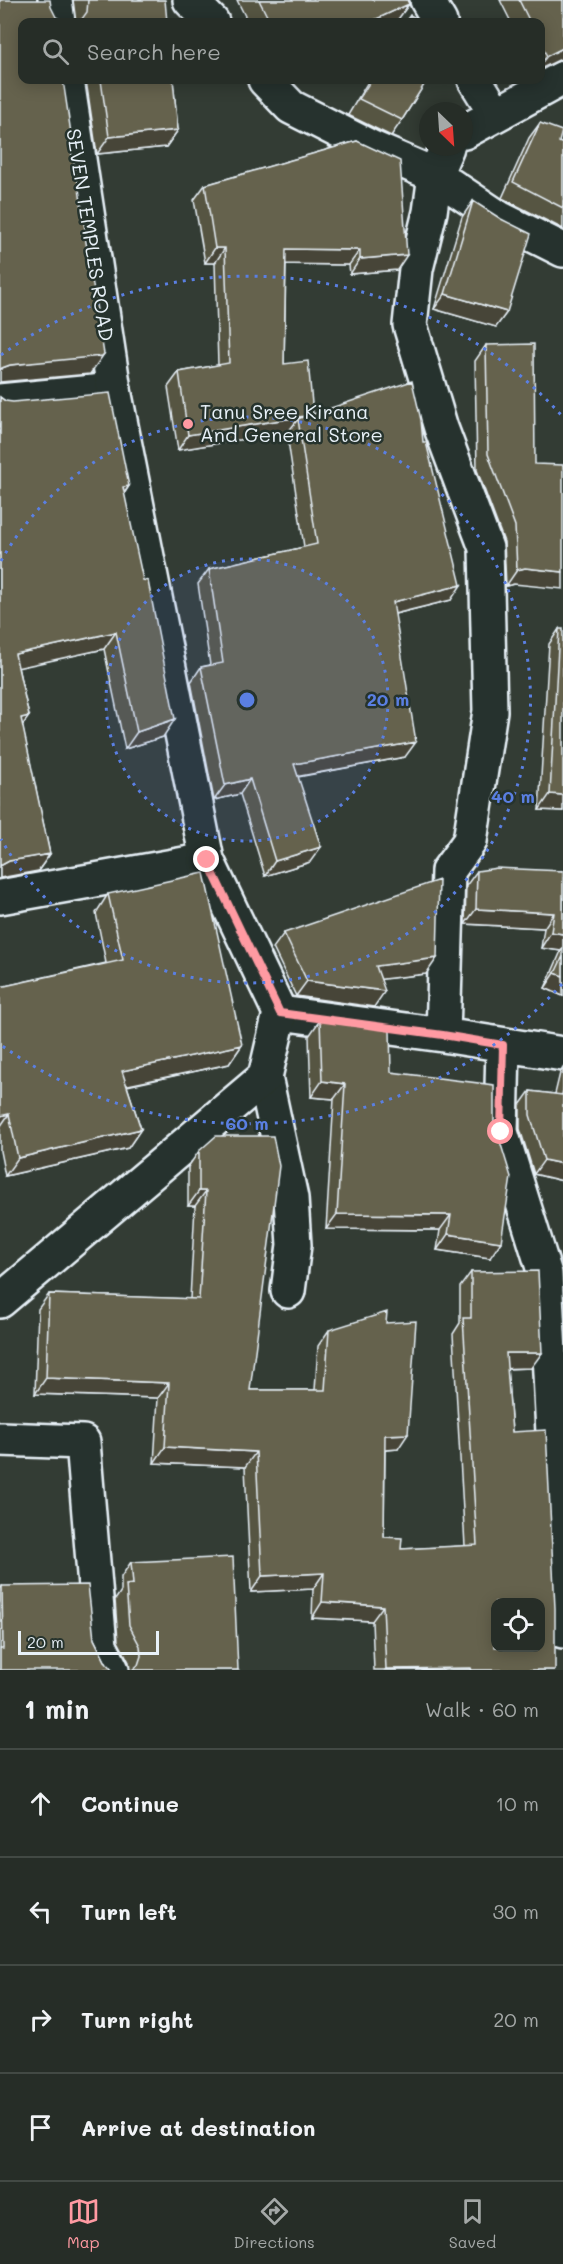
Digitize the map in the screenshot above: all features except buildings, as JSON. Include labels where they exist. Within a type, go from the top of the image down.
[{"type":"street","points":[[55,0],[57,18]]},
{"type":"street","points":[[190,0],[208,18]]},
{"type":"street","points":[[427,0],[438,18]]},
{"type":"street","points":[[473,127],[563,78]]},
{"type":"street","name":"SEVEN TEMPLES ROAD","points":[[68,84],[114,390],[207,860],[280,1013]]},
{"type":"street","points":[[269,84],[291,107],[372,148],[441,161],[499,218],[563,250]]},
{"type":"street","points":[[477,84],[496,114]]},
{"type":"street","points":[[441,161],[416,269],[410,325],[441,428],[486,548],[490,711],[470,841],[448,871],[443,1035]]},
{"type":"street","points":[[0,401],[114,390]]},
{"type":"street","points":[[0,897],[207,860]]},
{"type":"street","points":[[288,1290],[294,1245],[291,1198],[265,1077],[280,1013],[563,1054]]},
{"type":"street","points":[[503,1045],[501,1132],[545,1274],[563,1631]]},
{"type":"street","points":[[0,1301],[265,1077]]},
{"type":"street","points":[[0,1439],[83,1443],[100,1646],[112,1670]]},
{"type":"place","name":"Tanu Sree Kirana And General Store","points":[[188,424]]},
{"type":"route","points":[[207,860],[280,1013],[503,1045],[501,1132]]}]
